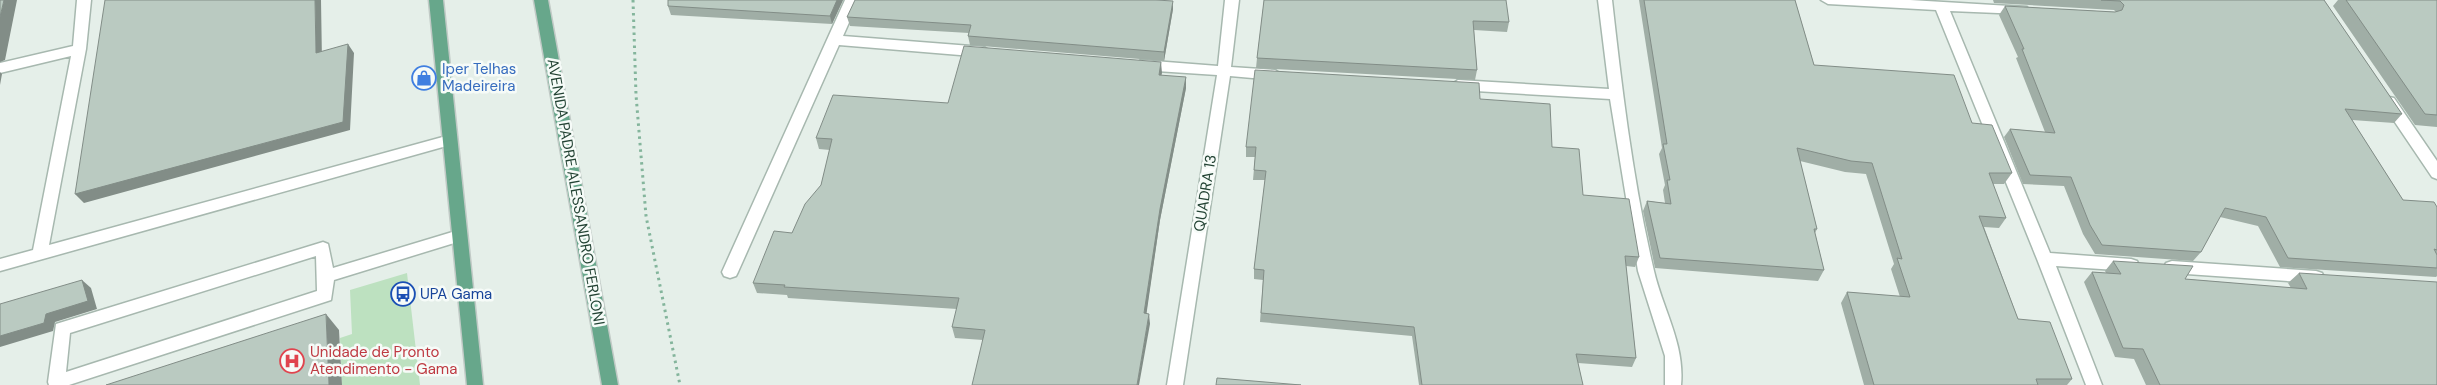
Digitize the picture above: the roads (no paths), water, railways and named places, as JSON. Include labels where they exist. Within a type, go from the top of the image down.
[{"type":"main road","points":[[436,0],[475,385]]},
{"type":"main road","name":"AVENIDA PADRE ALESSANDRO FERLONI","points":[[541,0],[610,385]]},
{"type":"street","points":[[40,254],[79,49],[84,0]]},
{"type":"street","points":[[730,272],[836,40],[852,0]]},
{"type":"street","name":"QUADRA 13","points":[[1176,385],[1224,72],[1232,0]]},
{"type":"street","points":[[1604,0],[1616,94],[1647,273],[1673,357],[1673,385]]},
{"type":"street","points":[[1828,0],[2040,11]]},
{"type":"street","points":[[1941,6],[2045,259],[2094,385]]},
{"type":"street","points":[[836,40],[995,53]]},
{"type":"street","points":[[0,68],[79,49]]},
{"type":"street","points":[[1125,63],[1293,76]]},
{"type":"street","points":[[1440,84],[1616,94]]},
{"type":"street","points":[[2381,91],[2437,173]]},
{"type":"street","points":[[0,265],[450,140]]},
{"type":"street","points":[[326,276],[459,236]]},
{"type":"street","points":[[323,248],[326,276],[326,295],[56,382],[62,329],[323,248]]},
{"type":"street","points":[[2045,259],[2329,278]]},
{"type":"place","name":"Iper Telhas Madeireira","points":[[424,78]]},
{"type":"place","name":"UPA Gama","points":[[403,294]]},
{"type":"place","name":"Unidade de Pronto Atendimento - Gama","points":[[292,361]]}]
